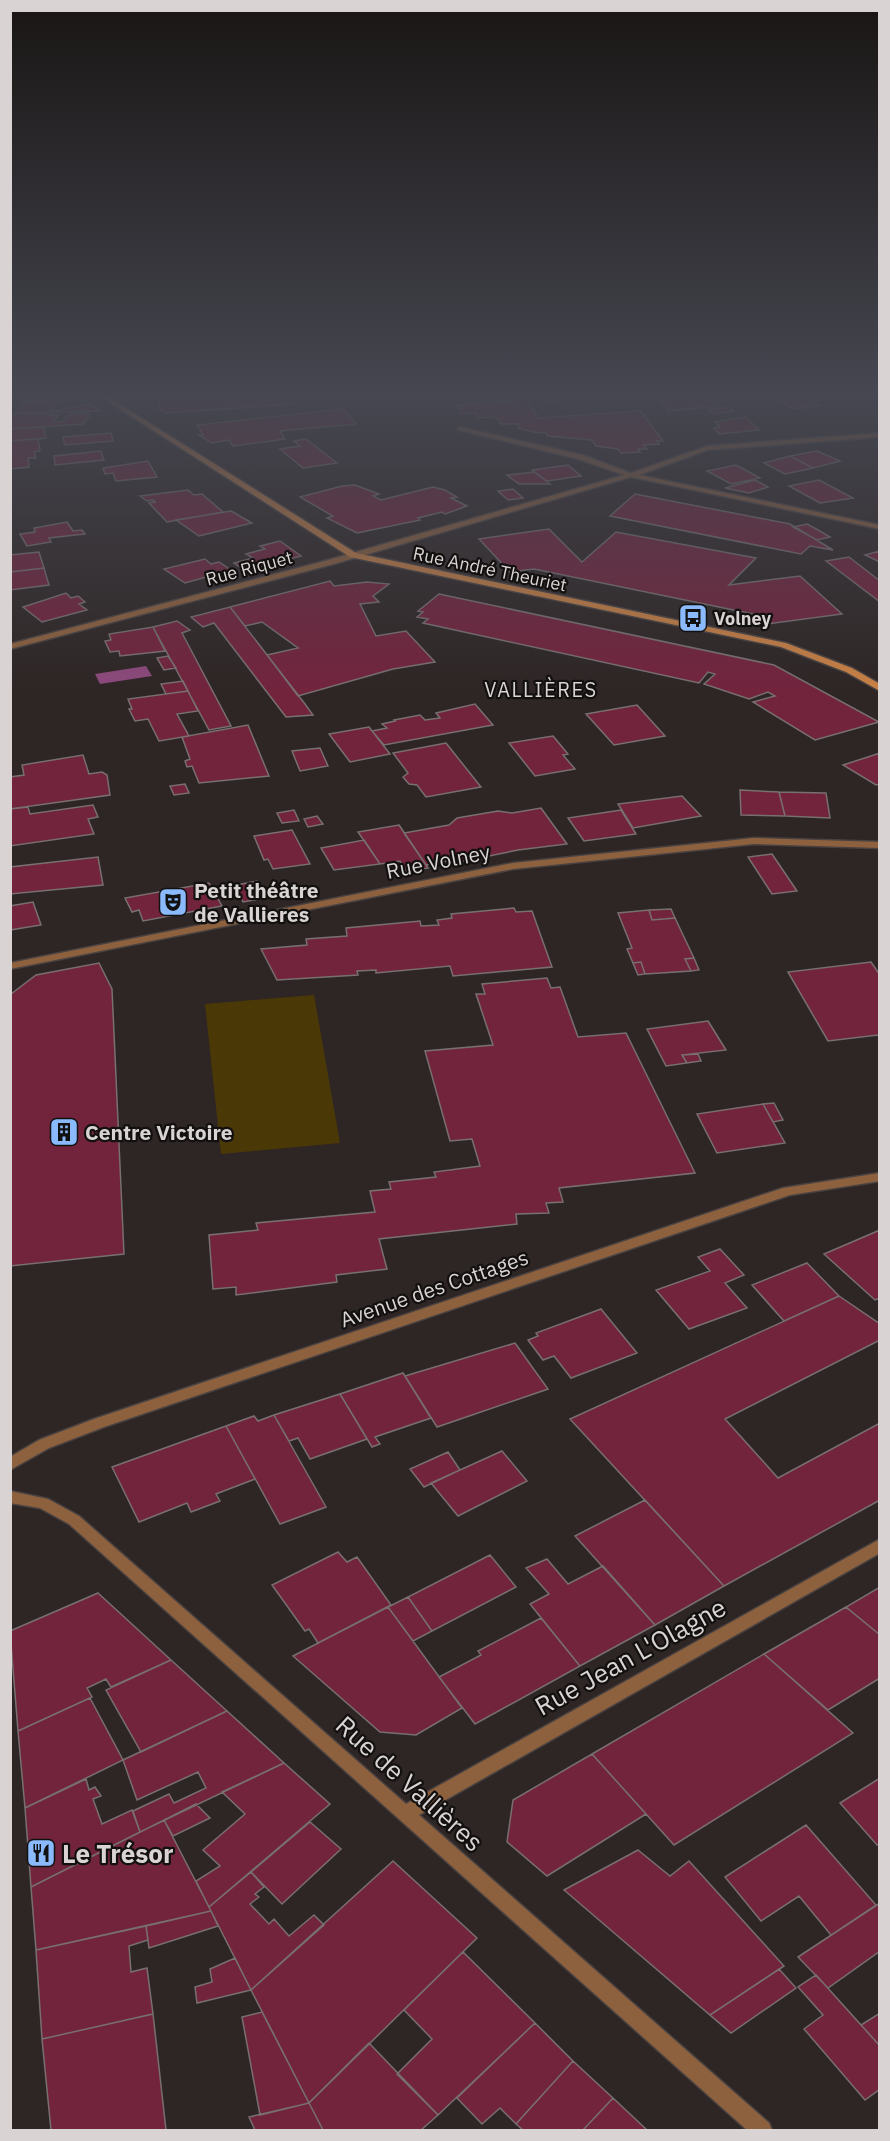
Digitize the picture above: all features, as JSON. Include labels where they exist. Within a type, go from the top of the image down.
[{"type":"street","name":"Rue André Theuriet","points":[[250,490],[353,555],[783,645],[849,670],[879,687]]},
{"type":"street","name":"Rue Riquet","points":[[10,647],[353,555],[579,490]]},
{"type":"street","points":[[702,490],[879,527]]},
{"type":"street","name":"Rue Volney","points":[[10,966],[513,866],[753,841],[879,845]]},
{"type":"street","name":"Avenue des Cottages","points":[[10,1464],[44,1444],[99,1423],[788,1191],[879,1178]]},
{"type":"street","name":"Rue de Vallières","points":[[10,1497],[43,1503],[74,1520],[762,2130]]},
{"type":"street","name":"Rue Jean L'Olagne","points":[[406,1813],[879,1545]]},
{"type":"shaded area","points":[[146,666],[152,676],[100,684],[95,674]]},
{"type":"shaded area","points":[[314,995],[340,1143],[221,1154],[205,1004]]},
{"type":"building","points":[[188,490],[194,495],[202,494],[223,512],[167,522],[149,503],[155,502],[153,500],[147,501],[140,496]]},
{"type":"building","points":[[327,490],[368,490],[379,494],[373,496],[381,500],[421,490],[445,490],[457,497],[451,498],[467,506],[445,514],[442,512],[418,518],[420,520],[357,533],[327,518],[333,516],[300,497]]},
{"type":"building","points":[[514,490],[523,498],[508,500],[498,491]]},
{"type":"building","points":[[734,490],[759,490],[749,493]]},
{"type":"building","points":[[796,490],[838,490],[853,498],[820,503]]},
{"type":"building","points":[[635,494],[790,524],[833,550],[810,546],[801,554],[610,516]]},
{"type":"building","points":[[231,511],[252,523],[199,536],[176,520]]},
{"type":"building","points":[[67,522],[73,531],[82,530],[85,534],[49,538],[51,542],[27,546],[20,534],[35,532],[34,528]]},
{"type":"building","points":[[807,524],[830,537],[817,540],[793,527]]},
{"type":"building","points":[[549,529],[582,562],[616,532],[756,558],[729,585],[800,576],[842,614],[767,624],[758,615],[534,569],[510,572],[479,539]]},
{"type":"building","points":[[280,541],[301,556],[246,571],[234,563],[253,558],[246,554],[265,549],[260,546]]},
{"type":"building","points":[[880,551],[880,562],[865,555]]},
{"type":"building","points":[[39,552],[44,568],[10,572],[10,555]]},
{"type":"building","points":[[849,557],[880,581],[880,602],[826,561]]},
{"type":"building","points":[[205,559],[211,564],[219,562],[231,570],[185,583],[164,569]]},
{"type":"building","points":[[44,568],[49,585],[10,590],[10,572]]},
{"type":"building","points":[[330,581],[334,586],[367,582],[389,584],[373,596],[379,602],[360,604],[376,636],[406,631],[435,662],[393,669],[298,696],[267,655],[298,648],[262,622],[245,626],[230,607]]},
{"type":"building","points":[[66,593],[71,598],[78,596],[85,602],[79,604],[87,610],[42,622],[23,607]]},
{"type":"building","points":[[439,594],[774,665],[879,722],[815,740],[753,702],[775,696],[768,692],[749,699],[704,684],[715,674],[708,672],[699,683],[423,623],[428,619],[417,617],[423,612],[418,611]]},
{"type":"building","points":[[230,607],[313,715],[286,717],[214,623],[203,627],[191,617]]},
{"type":"building","points":[[177,621],[190,630],[182,633],[231,726],[209,730],[153,627]]},
{"type":"building","points":[[153,627],[165,651],[120,656],[119,651],[110,652],[105,641],[111,640],[109,634]]},
{"type":"building","points":[[168,656],[176,668],[164,670],[157,658]]},
{"type":"building","points":[[183,681],[188,691],[166,694],[161,684]]},
{"type":"building","points":[[188,691],[198,711],[177,714],[189,736],[159,741],[148,719],[135,721],[129,709],[132,709],[128,699]]},
{"type":"building","points":[[475,704],[493,725],[384,745],[372,731],[387,728],[382,724],[394,720],[420,715],[425,720],[440,718],[436,713]]},
{"type":"building","points":[[637,705],[665,736],[614,745],[586,714]]},
{"type":"building","points":[[248,725],[269,776],[199,783],[192,766],[187,767],[185,761],[190,759],[182,737]]},
{"type":"building","points":[[369,727],[390,754],[350,762],[329,734]]},
{"type":"building","points":[[553,736],[568,754],[563,755],[575,769],[535,776],[509,743]]},
{"type":"building","points":[[446,743],[481,787],[426,797],[417,785],[409,784],[403,777],[408,773],[393,753]]},
{"type":"building","points":[[320,748],[328,766],[300,771],[292,751]]},
{"type":"building","points":[[880,753],[880,784],[876,785],[843,765]]},
{"type":"building","points":[[83,755],[89,774],[102,772],[107,775],[110,795],[10,809],[10,777],[24,775],[22,765]]},
{"type":"building","points":[[185,784],[189,793],[174,795],[170,786]]},
{"type":"building","points":[[740,790],[779,792],[785,816],[741,815]]},
{"type":"building","points":[[779,792],[826,793],[830,818],[785,816]]},
{"type":"building","points":[[682,796],[701,816],[633,828],[618,804]]},
{"type":"building","points":[[93,805],[98,817],[88,819],[94,834],[10,846],[10,809],[28,807],[30,814]]},
{"type":"building","points":[[541,808],[567,844],[518,850],[450,864],[447,861],[426,865],[404,833],[449,825],[457,818],[498,811],[512,813]]},
{"type":"building","points":[[294,810],[299,821],[282,823],[277,813]]},
{"type":"building","points":[[621,810],[636,834],[584,841],[568,818]]},
{"type":"building","points":[[317,816],[323,824],[308,827],[304,819]]},
{"type":"building","points":[[399,825],[428,868],[407,872],[400,861],[380,864],[358,832]]},
{"type":"building","points":[[292,830],[310,864],[273,869],[268,859],[264,860],[254,836]]},
{"type":"building","points":[[364,840],[380,864],[334,870],[321,848]]},
{"type":"building","points":[[772,854],[797,891],[772,894],[748,857]]},
{"type":"building","points":[[98,857],[103,885],[10,894],[10,867]]},
{"type":"building","points":[[257,881],[266,898],[243,902],[236,885]]},
{"type":"building","name":"Petit théâtre de Vallieres","points":[[209,883],[222,906],[143,921],[139,910],[132,912],[125,898]]},
{"type":"building","points":[[33,902],[41,925],[10,930],[10,906]]},
{"type":"building","points":[[514,908],[516,912],[532,911],[552,967],[453,976],[450,966],[376,973],[376,970],[357,971],[358,975],[277,980],[261,949],[307,945],[306,939],[347,936],[346,928],[420,921],[421,926],[439,925],[437,920],[452,918],[451,914]]},
{"type":"building","points":[[671,909],[675,918],[652,920],[649,910]]},
{"type":"building","points":[[649,910],[652,920],[675,918],[694,958],[685,959],[691,971],[645,974],[641,962],[633,963],[627,949],[632,948],[618,913]]},
{"type":"building","points":[[694,958],[699,970],[691,971],[685,959]]},
{"type":"building","points":[[641,962],[645,974],[638,975],[633,963]]},
{"type":"building","points":[[871,962],[880,975],[880,1038],[878,1035],[828,1041],[788,972]]},
{"type":"building","name":"Centre Victoire","points":[[99,963],[112,989],[124,1254],[10,1266],[11,994],[36,975]]},
{"type":"building","points":[[547,978],[551,988],[560,987],[578,1037],[626,1033],[695,1173],[559,1188],[563,1202],[546,1203],[549,1213],[516,1214],[517,1224],[379,1239],[387,1269],[336,1275],[337,1282],[236,1295],[236,1287],[213,1289],[209,1235],[258,1230],[256,1223],[375,1212],[370,1191],[391,1189],[389,1182],[436,1177],[434,1172],[480,1166],[472,1139],[450,1141],[425,1051],[493,1045],[476,994],[485,994],[482,984]]},
{"type":"building","points":[[708,1021],[726,1050],[682,1055],[687,1063],[666,1066],[647,1029]]},
{"type":"building","points":[[698,1054],[701,1061],[687,1063],[682,1055]]},
{"type":"building","points":[[774,1103],[783,1120],[773,1122],[763,1104]]},
{"type":"building","points":[[763,1104],[785,1143],[717,1153],[697,1114]]},
{"type":"building","points":[[880,1230],[880,1298],[875,1300],[824,1254]]},
{"type":"building","points":[[720,1249],[744,1275],[725,1283],[747,1308],[689,1329],[656,1290],[710,1271],[698,1257]]},
{"type":"building","points":[[807,1263],[839,1296],[784,1321],[752,1285]]},
{"type":"building","points":[[839,1296],[880,1324],[880,1340],[725,1419],[778,1478],[880,1423],[880,1500],[724,1586],[570,1419]]},
{"type":"building","points":[[601,1309],[637,1353],[571,1378],[554,1356],[543,1360],[528,1340],[538,1336],[536,1333]]},
{"type":"building","points":[[515,1343],[548,1389],[437,1427],[405,1376]]},
{"type":"building","points":[[403,1373],[431,1418],[375,1437],[380,1444],[372,1447],[340,1394]]},
{"type":"building","points":[[340,1394],[367,1439],[310,1459],[298,1438],[289,1441],[274,1415]]},
{"type":"building","points":[[274,1415],[326,1507],[280,1524],[226,1426],[254,1416],[258,1421]]},
{"type":"building","points":[[226,1426],[255,1479],[216,1494],[220,1501],[191,1512],[187,1503],[139,1522],[112,1467]]},
{"type":"building","points":[[502,1451],[527,1481],[458,1516],[431,1483]]},
{"type":"building","points":[[448,1452],[460,1470],[424,1487],[410,1469]]},
{"type":"building","points":[[645,1500],[724,1586],[655,1625],[575,1536]]},
{"type":"building","points":[[338,1552],[347,1562],[357,1557],[391,1605],[318,1643],[309,1629],[305,1631],[272,1585]]},
{"type":"building","points":[[490,1555],[516,1587],[432,1631],[408,1597]]},
{"type":"building","points":[[547,1559],[568,1584],[603,1566],[655,1625],[580,1666],[530,1604],[549,1594],[526,1568]]},
{"type":"building","points":[[880,1587],[880,1635],[846,1607]]},
{"type":"building","points":[[98,1593],[171,1660],[111,1687],[106,1679],[87,1688],[92,1697],[18,1731],[10,1631]]},
{"type":"building","points":[[408,1597],[432,1631],[413,1641],[388,1607]]},
{"type":"building","points":[[388,1607],[462,1708],[416,1735],[380,1732],[293,1656]]},
{"type":"building","points":[[846,1607],[880,1635],[880,1678],[828,1710],[764,1654]]},
{"type":"building","points":[[541,1618],[580,1666],[475,1724],[439,1677],[481,1655],[478,1651]]},
{"type":"building","points":[[764,1654],[853,1733],[674,1845],[592,1754]]},
{"type":"building","points":[[171,1660],[227,1711],[141,1752],[106,1690]]},
{"type":"building","points":[[90,1698],[123,1760],[25,1808],[18,1731]]},
{"type":"building","points":[[227,1711],[284,1763],[140,1832],[133,1811],[169,1794],[174,1803],[206,1788],[198,1772],[137,1800],[123,1760]]},
{"type":"building","points":[[592,1754],[646,1814],[547,1876],[507,1842],[513,1800]]},
{"type":"building","points":[[284,1763],[330,1804],[209,1907],[196,1881],[220,1866],[203,1850],[245,1814],[222,1792]]},
{"type":"building","points":[[880,1778],[880,1844],[877,1845],[840,1803]]},
{"type":"building","points":[[86,1779],[89,1790],[95,1787],[101,1796],[93,1799],[102,1824],[132,1810],[140,1832],[31,1887],[25,1808]]},
{"type":"building","points":[[196,1804],[210,1818],[173,1836],[164,1820]]},
{"type":"building","points":[[164,1820],[211,1911],[36,1950],[31,1887]]},
{"type":"building","points":[[310,1822],[341,1849],[282,1904],[251,1872]]},
{"type":"building","points":[[806,1825],[876,1905],[831,1935],[799,1896],[761,1921],[725,1877]]},
{"type":"building","points":[[638,1850],[670,1876],[689,1861],[784,1966],[710,2015],[564,1890]]},
{"type":"building","points":[[393,1861],[477,1938],[309,2103],[251,1990]]},
{"type":"building","points":[[251,1872],[264,1887],[255,1894],[259,1897],[250,1904],[269,1924],[274,1919],[289,1936],[314,1915],[324,1925],[251,1990],[209,1907]]},
{"type":"building","points":[[880,1903],[880,1951],[828,1988],[798,1957]]},
{"type":"building","points":[[211,1911],[218,1926],[149,1948],[146,1926]]},
{"type":"building","points":[[146,1926],[148,1940],[129,1946],[131,1972],[147,1968],[153,2014],[42,2039],[36,1950]]},
{"type":"building","points":[[463,1952],[535,2023],[438,2115],[397,2074],[432,2039],[404,2010]]},
{"type":"building","points":[[235,1958],[251,1990],[197,2003],[195,1987],[212,1982],[210,1969]]},
{"type":"building","points":[[779,1969],[796,1988],[731,2033],[710,2015]]},
{"type":"building","points":[[816,1975],[880,2046],[880,2089],[865,2100],[804,2029],[823,2015],[798,1987]]},
{"type":"building","points":[[262,2012],[309,2103],[260,2115],[242,2017]]},
{"type":"building","points":[[880,2013],[880,2046],[861,2025]]},
{"type":"building","points":[[153,2014],[166,2130],[51,2130],[42,2039]]},
{"type":"building","points":[[535,2023],[573,2061],[516,2124],[500,2108],[482,2124],[457,2098]]},
{"type":"building","points":[[369,2043],[438,2115],[421,2130],[323,2130],[309,2103]]},
{"type":"building","points":[[573,2061],[613,2098],[583,2130],[523,2130],[516,2124]]},
{"type":"building","points":[[613,2098],[647,2130],[583,2130]]},
{"type":"building","points":[[309,2103],[323,2130],[255,2130],[249,2117]]},
{"type":"place","name":"Volney","points":[[693,618]]},
{"type":"place","name":"Petit théâtre de Vallieres","points":[[173,902]]},
{"type":"place","name":"Centre Victoire","points":[[64,1132]]},
{"type":"place","name":"Le Trésor","points":[[41,1853]]},
{"type":"district","name":"VALLIÈRES","points":[[541,689]]}]
